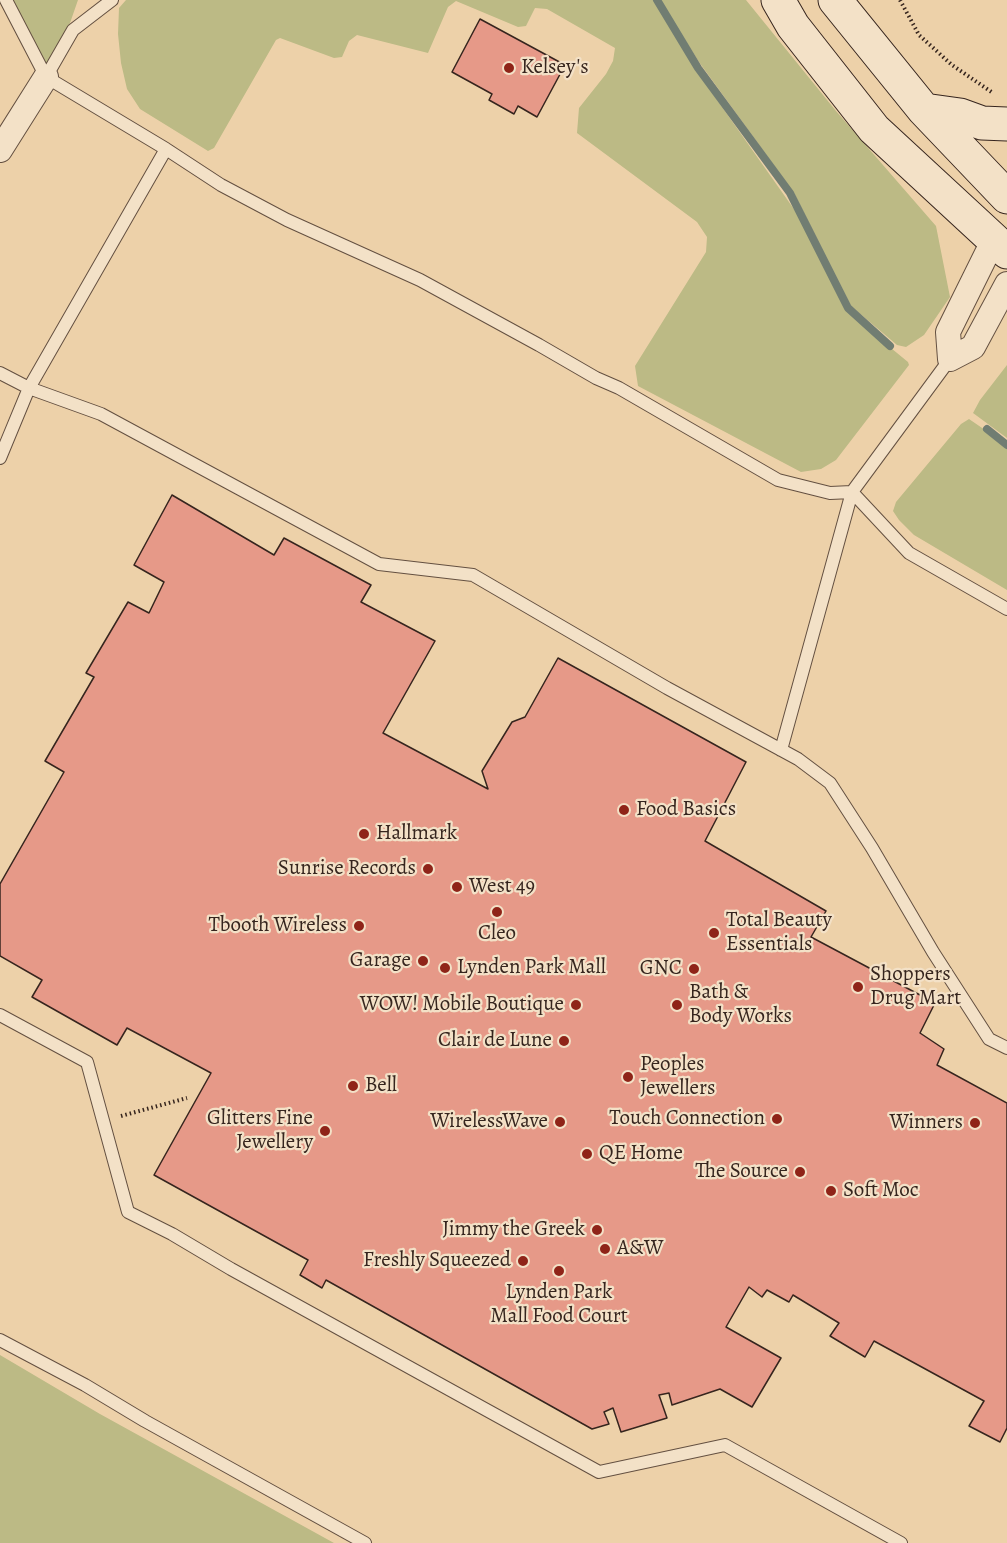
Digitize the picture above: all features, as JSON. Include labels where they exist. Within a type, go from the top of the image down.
[{"type":"main road","points":[[777,0],[794,26],[874,129],[1003,234]]},
{"type":"main road","points":[[835,0],[924,110],[1007,197]]},
{"type":"main road","points":[[924,110],[960,115],[982,123],[1001,110]]},
{"type":"street","points":[[0,150],[45,77]]},
{"type":"street","points":[[1003,234],[948,332],[950,359],[973,347],[1007,284]]},
{"type":"lane","points":[[6,0],[45,77],[166,149],[221,185],[287,219],[420,280],[596,378],[619,388],[778,480],[830,493],[852,492],[909,553],[1007,609]]},
{"type":"lane","points":[[45,77],[73,30],[112,0]]},
{"type":"lane","points":[[0,458],[29,388],[166,149]]},
{"type":"lane","points":[[781,750],[852,492],[950,359]]},
{"type":"lane","points":[[0,373],[29,388],[101,414],[380,564],[473,575],[667,688],[798,759],[830,783],[989,1039],[1007,1048]]},
{"type":"lane","points":[[0,1015],[87,1062],[128,1212],[172,1234],[231,1269],[599,1472],[724,1444],[901,1543]]},
{"type":"lane","points":[[0,1340],[85,1385],[145,1421],[365,1543]]},
{"type":"path","points":[[900,0],[919,35],[1001,110]]},
{"type":"path","points":[[103,1121],[187,1098]]},
{"type":"shaded area","points":[[8,0],[78,0],[70,23],[45,68]]},
{"type":"shaded area","points":[[126,0],[654,0],[710,90],[796,212],[846,309],[909,365],[836,460],[821,469],[801,472],[638,386],[635,366],[706,252],[707,237],[697,222],[577,133],[579,108],[606,74],[613,61],[615,48],[547,9],[535,8],[526,26],[518,27],[456,1],[448,7],[428,53],[357,35],[349,41],[342,57],[334,58],[280,38],[276,40],[214,148],[208,151],[140,109],[127,89],[118,34],[119,8]]},
{"type":"shaded area","points":[[660,0],[746,0],[836,111],[936,226],[950,297],[924,335],[906,347],[897,345],[851,306],[794,193],[699,62]]},
{"type":"shaded area","points":[[1007,365],[1007,438],[973,413],[980,400]]},
{"type":"shaded area","points":[[969,419],[1007,445],[1007,590],[914,535],[893,511],[896,502],[961,424]]},
{"type":"shaded area","points":[[0,1355],[100,1414],[334,1543],[0,1543]]},
{"type":"building","name":"Kelsey's","points":[[480,19],[565,65],[537,117],[518,106],[514,114],[489,100],[492,94],[452,72]]},
{"type":"building","name":"Lynden Park Mall","points":[[172,495],[274,555],[284,538],[371,585],[361,602],[435,641],[383,733],[488,789],[482,771],[512,722],[525,717],[558,658],[746,762],[705,841],[826,911],[811,937],[935,1003],[920,1033],[944,1049],[937,1065],[1007,1103],[1007,1428],[1000,1442],[969,1426],[984,1401],[874,1341],[865,1357],[830,1336],[839,1323],[793,1295],[789,1302],[767,1290],[762,1297],[749,1287],[726,1327],[781,1358],[752,1407],[720,1389],[672,1405],[669,1393],[659,1395],[667,1418],[621,1432],[613,1408],[604,1412],[609,1424],[592,1429],[326,1280],[322,1288],[300,1275],[308,1260],[154,1175],[211,1073],[127,1028],[117,1045],[32,997],[42,980],[0,956],[0,884],[64,772],[45,761],[94,677],[86,673],[128,602],[149,613],[164,582],[134,565]]},
{"type":"waterway","points":[[657,0],[698,68],[790,193],[848,308],[890,346]]},
{"type":"waterway","points":[[987,429],[1007,445]]},
{"type":"place","name":"Kelsey's","points":[[509,68]]},
{"type":"place","name":"Food Basics","points":[[624,810]]},
{"type":"place","name":"Hallmark","points":[[364,834]]},
{"type":"place","name":"Sunrise Records","points":[[428,869]]},
{"type":"place","name":"West 49","points":[[457,887]]},
{"type":"place","name":"Cleo","points":[[497,912]]},
{"type":"place","name":"Tbooth Wireless","points":[[359,926]]},
{"type":"place","name":"Total Beauty Essentials","points":[[714,933]]},
{"type":"place","name":"Garage","points":[[423,961]]},
{"type":"place","name":"Lynden Park Mall","points":[[445,968]]},
{"type":"place","name":"GNC","points":[[694,969]]},
{"type":"place","name":"Shoppers Drug Mart","points":[[858,987]]},
{"type":"place","name":"WOW! Mobile Boutique","points":[[576,1005]]},
{"type":"place","name":"Bath & Body Works","points":[[677,1005]]},
{"type":"place","name":"Clair de Lune","points":[[564,1041]]},
{"type":"place","name":"Peoples Jewellers","points":[[628,1077]]},
{"type":"place","name":"Bell","points":[[353,1086]]},
{"type":"place","name":"Touch Connection","points":[[777,1119]]},
{"type":"place","name":"WirelessWave","points":[[560,1122]]},
{"type":"place","name":"Winners","points":[[975,1123]]},
{"type":"place","name":"Glitters Fine Jewellery","points":[[325,1131]]},
{"type":"place","name":"QE Home","points":[[587,1154]]},
{"type":"place","name":"The Source","points":[[800,1172]]},
{"type":"place","name":"Soft Moc","points":[[831,1191]]},
{"type":"place","name":"Jimmy the Greek","points":[[597,1230]]},
{"type":"place","name":"A&W","points":[[605,1249]]},
{"type":"place","name":"Freshly Squeezed","points":[[523,1261]]},
{"type":"place","name":"Lynden Park Mall Food Court","points":[[559,1271]]}]
